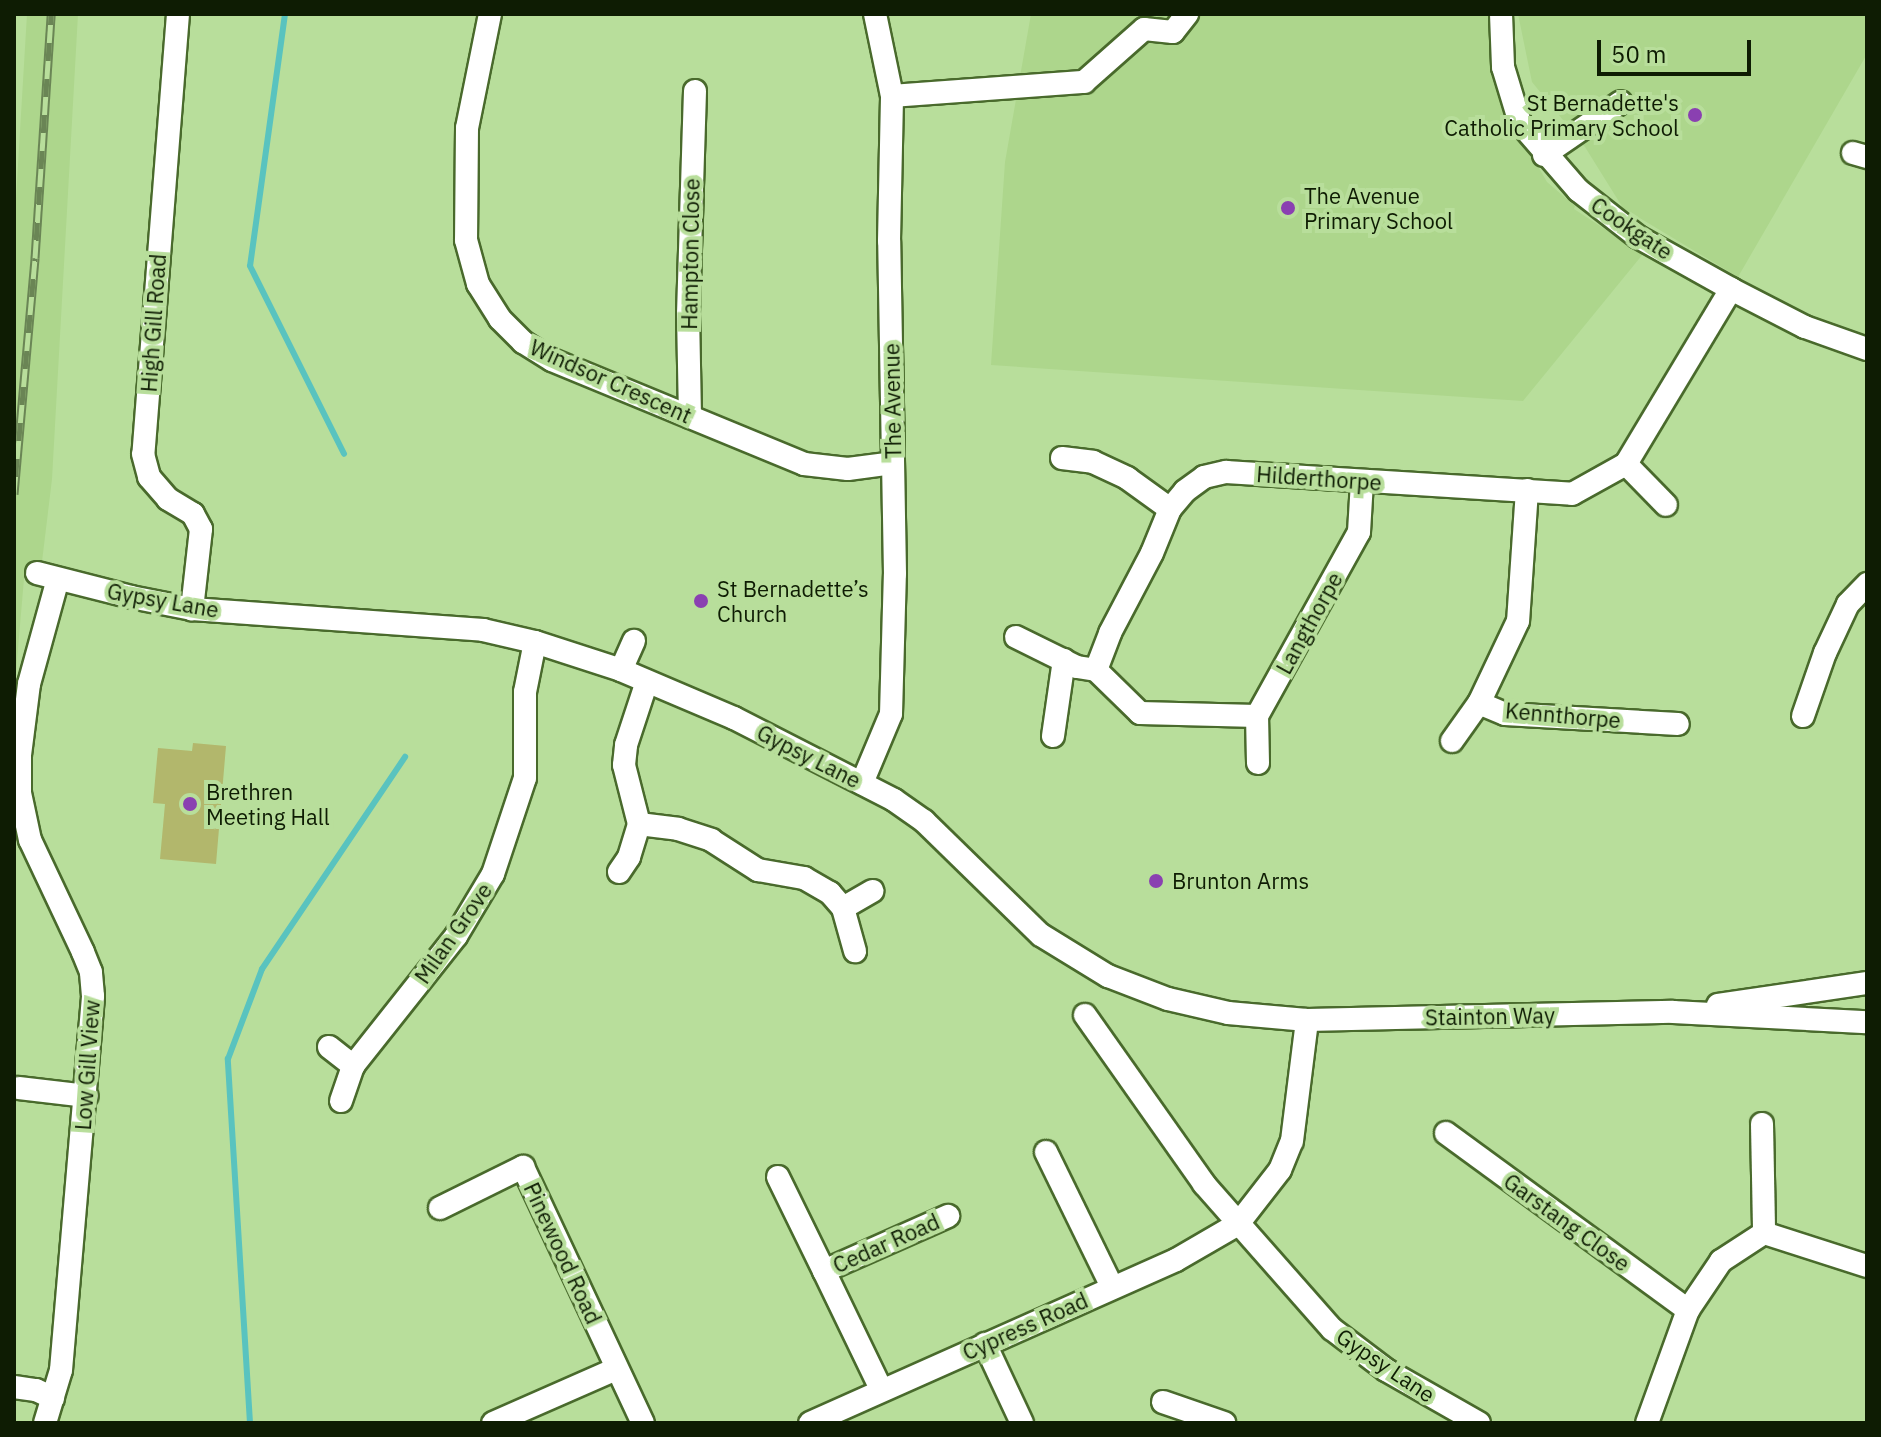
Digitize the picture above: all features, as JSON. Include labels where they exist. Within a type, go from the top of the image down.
[{"type":"street","name":"High Gill Road","points":[[178,14],[143,454],[149,477],[168,499],[193,514],[201,529],[192,609]]},
{"type":"street","name":"Windsor Crescent","points":[[490,14],[467,128],[466,240],[478,284],[500,319],[523,342],[552,360],[804,464],[848,469],[893,463]]},
{"type":"street","name":"The Avenue","points":[[862,783],[891,714],[893,463],[889,241],[892,96],[875,14]]},
{"type":"street","points":[[892,96],[1084,82],[1144,29],[1173,32],[1187,14]]},
{"type":"street","name":"Cookgate","points":[[1501,14],[1503,67],[1520,123],[1544,155],[1578,190],[1638,237],[1731,289],[1805,327],[1867,349]]},
{"type":"street","name":"Hampton Close","points":[[690,417],[688,299],[695,91]]},
{"type":"street","points":[[1544,155],[1621,102]]},
{"type":"street","name":"Hilderthorpe","points":[[1096,670],[1110,633],[1152,553],[1170,509],[1204,477],[1226,472],[1318,476],[1362,482],[1572,494],[1626,464],[1731,289]]},
{"type":"street","points":[[1062,458],[1093,462],[1127,478],[1170,509]]},
{"type":"street","points":[[1626,464],[1666,505]]},
{"type":"street","name":"Langthorpe","points":[[1257,716],[1359,532],[1362,482]]},
{"type":"street","name":"Kennthorpe","points":[[1527,490],[1518,621],[1479,703],[1505,714],[1678,724]]},
{"type":"street","name":"Gypsy Lane","points":[[48,576],[192,609],[483,630],[535,642],[621,670],[734,718],[862,783],[924,821],[1041,935],[1108,976],[1168,999],[1228,1013],[1307,1020]]},
{"type":"street","name":"Low Gill View","points":[[45,1423],[61,1370],[92,1045],[91,972],[30,840],[20,793],[20,755],[29,684],[48,576]]},
{"type":"street","points":[[1803,716],[1825,653],[1848,604],[1867,584]]},
{"type":"street","points":[[1016,637],[1064,660],[1096,670],[1140,713],[1257,716],[1258,763]]},
{"type":"street","points":[[621,670],[634,641]]},
{"type":"street","name":"Milan Grove","points":[[341,1101],[353,1066],[456,936],[493,874],[525,778],[525,692],[535,642]]},
{"type":"street","points":[[1053,736],[1064,660]]},
{"type":"street","points":[[619,872],[629,857],[639,824],[624,765],[626,745],[647,681]]},
{"type":"street","points":[[1452,741],[1479,703]]},
{"type":"street","points":[[639,824],[678,829],[711,840],[758,870],[804,878],[830,893],[843,908],[855,951]]},
{"type":"street","points":[[843,908],[872,891]]},
{"type":"street","name":"Stainton Way","points":[[1673,1012],[1867,983]]},
{"type":"street","name":"Stainton Way","points":[[1307,1020],[1673,1012],[1867,1022]]},
{"type":"street","name":"Gypsy Lane","points":[[1085,1015],[1204,1184],[1332,1329],[1386,1370],[1479,1423]]},
{"type":"street","points":[[1238,1224],[1280,1170],[1292,1141],[1307,1020]]},
{"type":"street","points":[[329,1047],[353,1066]]},
{"type":"street","points":[[19,1088],[87,1096]]},
{"type":"street","points":[[1762,1124],[1764,1233]]},
{"type":"street","name":"Garstang Close","points":[[1446,1133],[1688,1310]]},
{"type":"street","points":[[1046,1152],[1112,1287]]},
{"type":"street","name":"Pinewood Road","points":[[440,1208],[523,1167],[643,1423]]},
{"type":"street","name":"Cedar Road","points":[[778,1177],[881,1389]]},
{"type":"street","name":"Cedar Road","points":[[824,1271],[948,1216]]},
{"type":"street","name":"Cypress Road","points":[[810,1423],[1176,1260],[1238,1224]]},
{"type":"street","points":[[1764,1233],[1867,1266]]},
{"type":"street","points":[[1647,1423],[1688,1310],[1721,1261],[1764,1233]]},
{"type":"street","points":[[985,1344],[1022,1423]]},
{"type":"street","points":[[493,1423],[616,1369]]},
{"type":"street","points":[[14,1387],[36,1390],[53,1398]]},
{"type":"street","points":[[1163,1402],[1224,1423]]},
{"type":"shaded area","points":[[27,14],[78,14],[52,479],[41,570],[25,567],[14,695],[14,232]]},
{"type":"shaded area","name":"The Avenue Primary School","points":[[1031,14],[1495,14],[1504,118],[1509,116],[1547,182],[1575,206],[1574,209],[1643,254],[1523,401],[991,365],[1005,162]]},
{"type":"shaded area","name":"St Bernadette's Catholic Primary School","points":[[1518,14],[1867,14],[1867,54],[1738,277],[1623,208],[1585,147],[1532,82]]},
{"type":"building","name":"Brethren Meeting Hall","points":[[193,743],[226,746],[216,864],[160,859],[165,804],[153,803],[158,748],[192,751]]},
{"type":"waterway","points":[[285,14],[250,266],[344,454]]},
{"type":"waterway","points":[[250,1423],[228,1059],[262,969],[405,757]]},
{"type":"railway","points":[[14,494],[35,258],[51,14]]},
{"type":"place","name":"St Bernadette's Catholic Primary School","points":[[1695,115]]},
{"type":"place","name":"The Avenue Primary School","points":[[1288,208]]},
{"type":"place","name":"St Bernadette’s Church","points":[[701,601]]},
{"type":"place","name":"Brethren Meeting Hall","points":[[190,804]]},
{"type":"place","name":"Brunton Arms","points":[[1156,881]]}]
